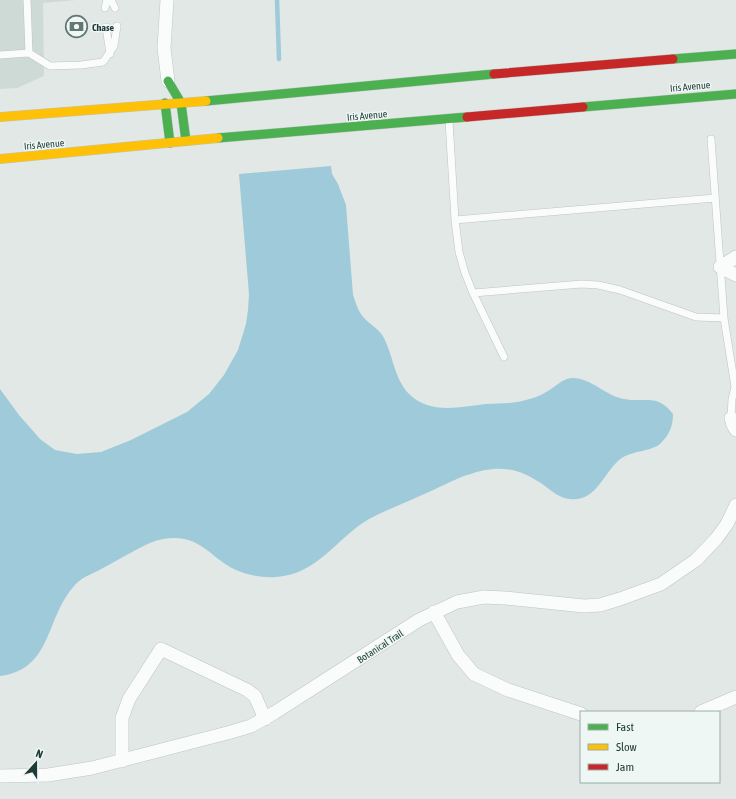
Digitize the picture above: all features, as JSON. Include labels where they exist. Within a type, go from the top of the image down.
[{"type":"main road","points":[[0,117],[165,103],[181,103],[496,73],[736,54]]},
{"type":"main road","points":[[168,81],[181,103],[186,141]]},
{"type":"main road","points":[[168,81],[165,103],[170,143]]},
{"type":"main road","name":"Iris Avenue","points":[[0,159],[186,141],[736,94]]},
{"type":"street","points":[[167,0],[164,48],[168,81]]},
{"type":"street","points":[[720,267],[736,257]]},
{"type":"street","points":[[720,267],[736,275]]},
{"type":"street","name":"Botanical Trail","points":[[0,776],[48,775],[72,772],[122,761],[251,726],[265,719],[419,620],[457,602],[484,597],[584,606],[600,605],[620,599],[661,584],[696,560],[716,539],[734,514]]},
{"type":"street","points":[[434,612],[458,654],[474,674],[508,690],[580,714]]},
{"type":"street","points":[[122,761],[122,718],[129,699],[161,649],[247,690],[256,696],[265,719]]},
{"type":"street","points":[[703,711],[736,697]]},
{"type":"lane","points":[[27,0],[29,53]]},
{"type":"lane","points":[[105,8],[107,0]]},
{"type":"lane","points":[[111,0],[115,8]]},
{"type":"lane","points":[[0,55],[29,53],[50,66],[81,65],[103,62],[110,54],[114,46],[117,26]]},
{"type":"lane","points":[[106,27],[110,54]]},
{"type":"lane","points":[[449,118],[455,220],[459,252],[465,274],[473,293],[504,357]]},
{"type":"lane","points":[[711,139],[724,318],[733,352],[735,387],[732,399],[734,424]]},
{"type":"lane","points":[[455,220],[715,198]]},
{"type":"lane","points":[[473,293],[582,284],[598,285],[620,290],[696,317],[724,318]]},
{"type":"shaded area","points":[[0,0],[76,0],[43,3],[44,76],[17,88],[0,89]]},
{"type":"water","points":[[331,166],[332,174],[338,184],[346,205],[353,295],[356,304],[367,321],[384,338],[403,387],[416,400],[435,407],[445,408],[513,403],[539,396],[562,381],[571,378],[578,378],[592,383],[617,397],[631,400],[650,400],[662,403],[673,414],[672,426],[669,433],[657,446],[629,454],[619,460],[593,492],[579,499],[570,499],[560,496],[526,475],[508,469],[488,469],[461,477],[369,519],[357,527],[316,562],[291,574],[276,577],[250,575],[240,572],[225,564],[205,548],[189,540],[167,538],[155,541],[78,582],[67,595],[59,609],[40,652],[31,663],[18,671],[0,676],[0,389],[19,415],[40,439],[55,450],[77,454],[101,452],[131,440],[187,412],[209,394],[224,375],[238,350],[246,324],[249,294],[239,174]]},
{"type":"waterway","points":[[277,0],[279,59]]},
{"type":"traffic: fast","points":[[673,59],[736,54]]},
{"type":"traffic: fast","points":[[206,101],[494,74]]},
{"type":"traffic: fast","points":[[168,81],[181,103]]},
{"type":"traffic: fast","points":[[583,107],[736,94]]},
{"type":"traffic: fast","points":[[165,103],[170,143]]},
{"type":"traffic: fast","points":[[181,103],[186,141]]},
{"type":"traffic: fast","points":[[218,138],[467,117]]},
{"type":"traffic: slow","points":[[0,117],[206,101]]},
{"type":"traffic: slow","points":[[0,159],[218,138]]},
{"type":"traffic: jam","points":[[494,74],[673,59]]},
{"type":"traffic: jam","points":[[467,117],[583,107]]},
{"type":"place","name":"Chase","points":[[76,27]]}]
